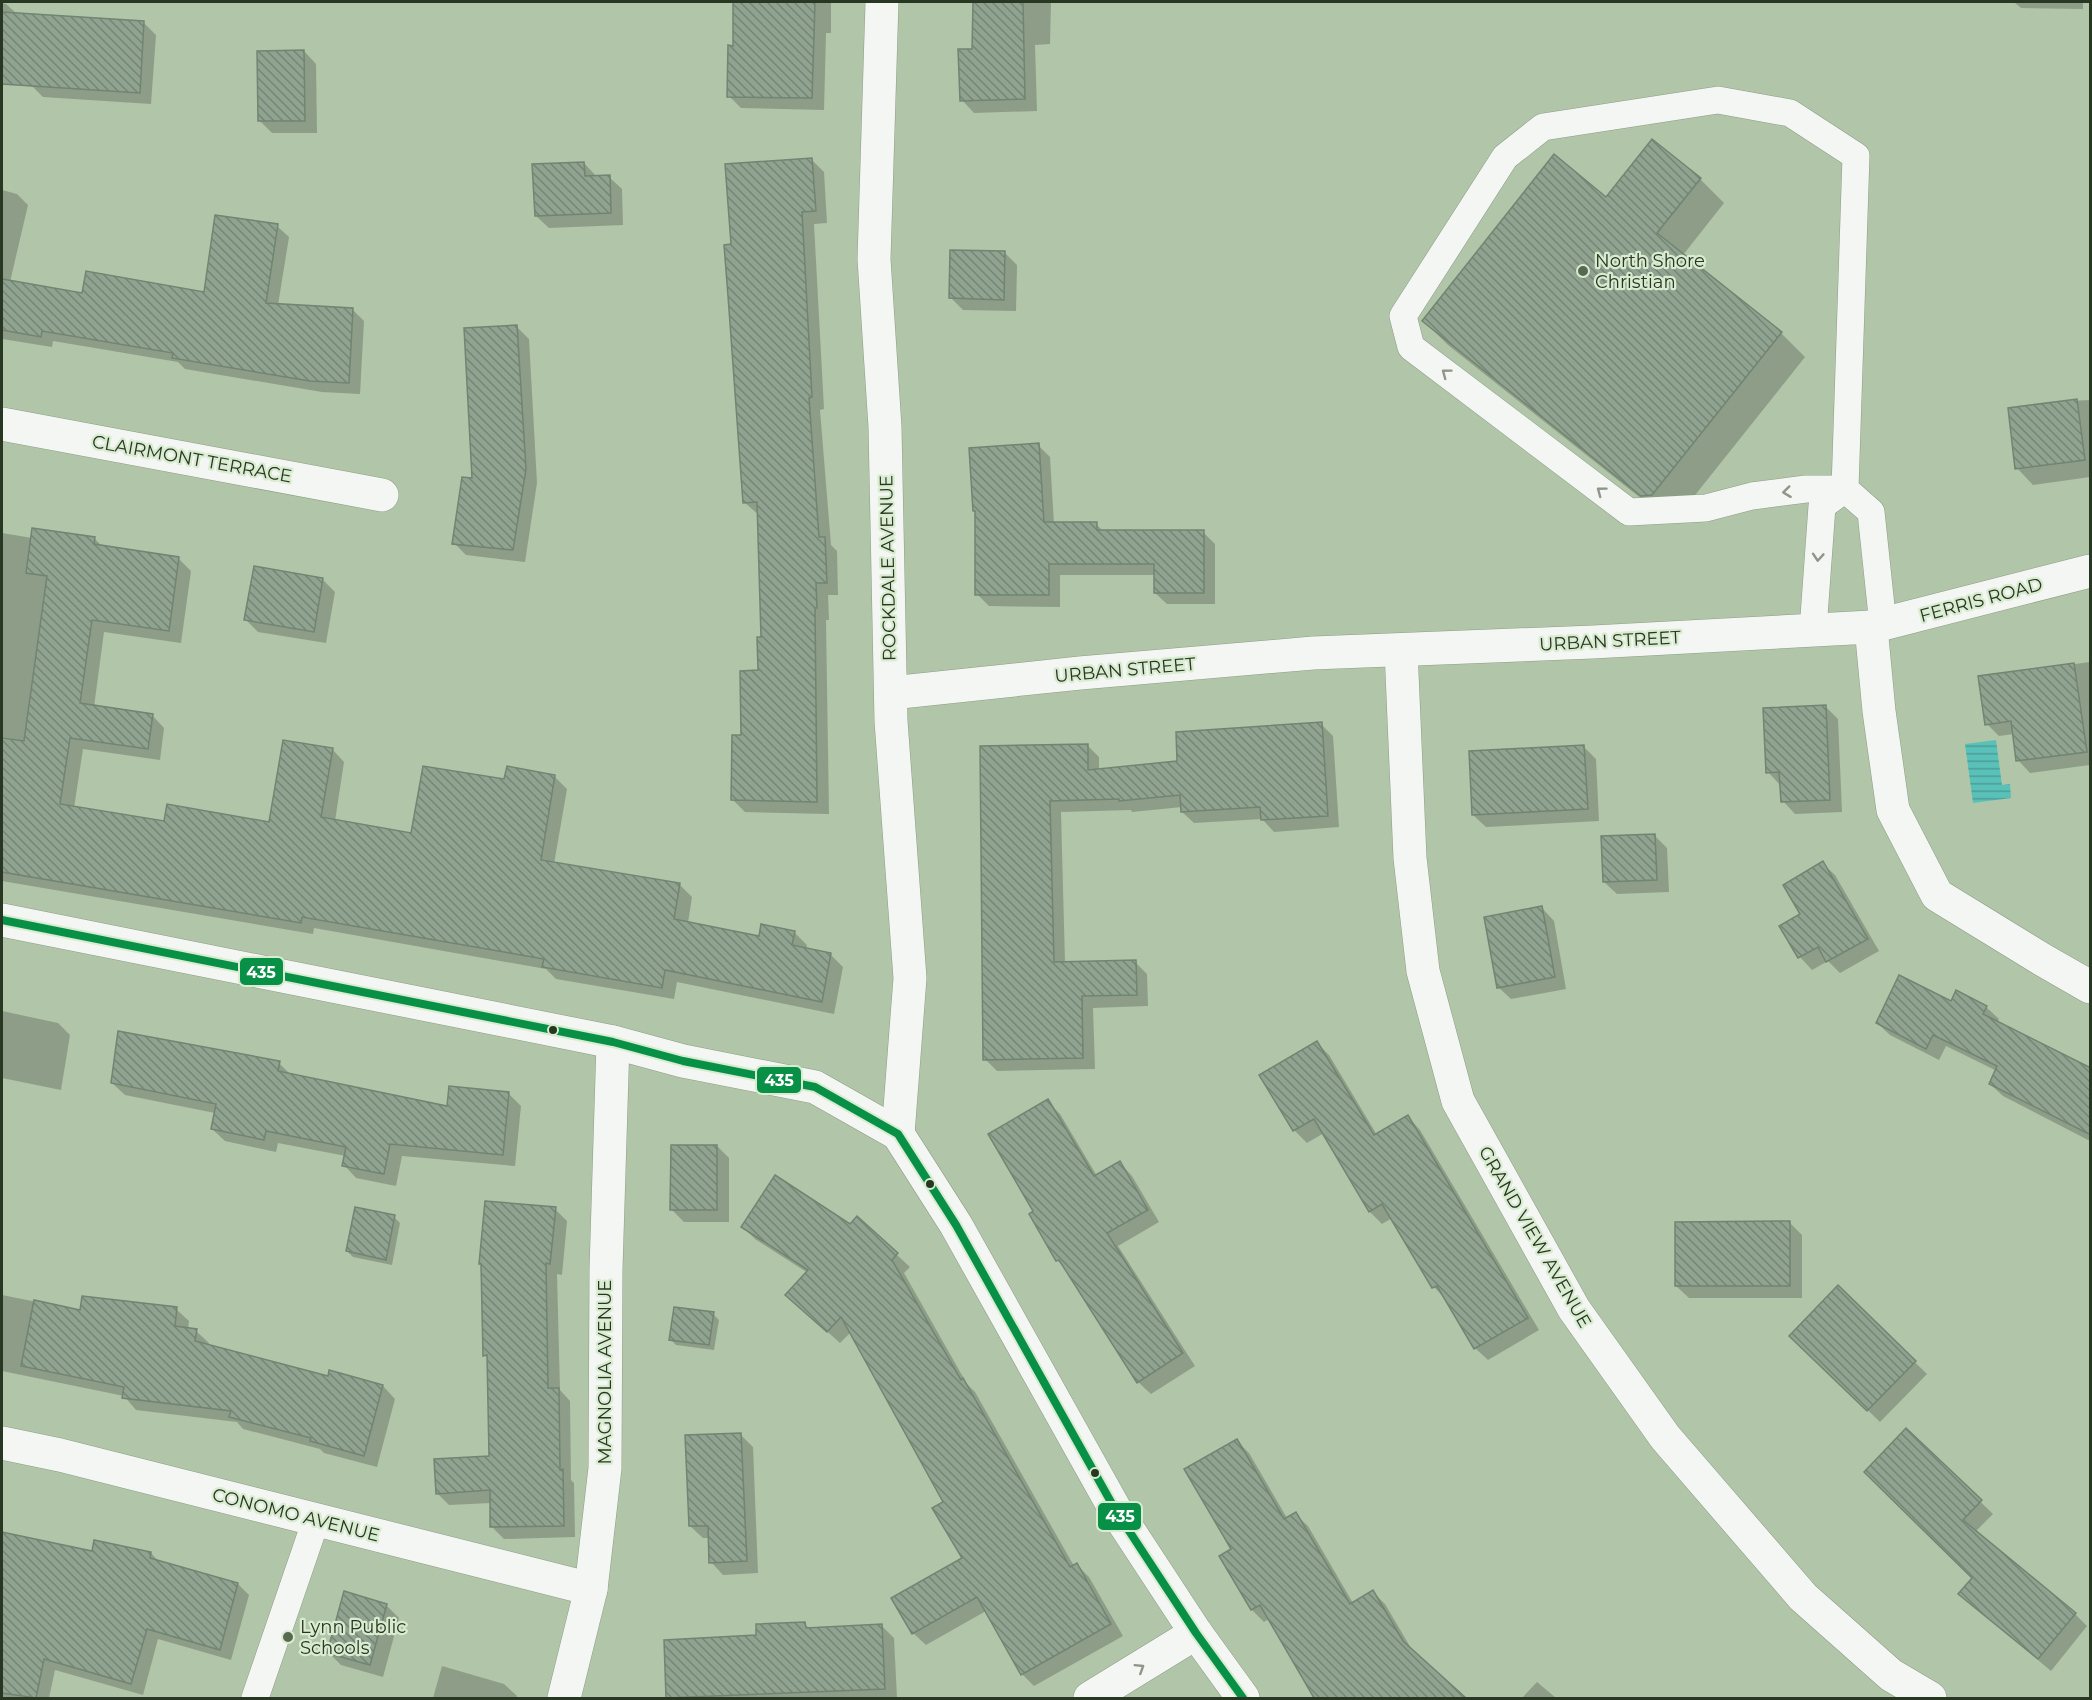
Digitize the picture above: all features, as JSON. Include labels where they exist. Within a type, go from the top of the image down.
[{"type":"street","name":"ROCKDALE AVENUE","points":[[882,2],[874,259],[885,427],[891,693],[910,978],[898,1134]]},
{"type":"street","name":"CLAIRMONT TERRACE","points":[[2,424],[382,495]]},
{"type":"street","name":"FERRIS ROAD","points":[[1877,626],[2091,571]]},
{"type":"street","name":"URBAN STREET","points":[[891,693],[1301,654],[1593,642],[1877,626]]},
{"type":"street","points":[[1877,626],[1879,711],[1893,810],[1937,895],[2091,987]]},
{"type":"street","name":"GRAND VIEW AVENUE","points":[[1401,650],[1410,858],[1423,971],[1458,1101],[1574,1309],[1665,1437],[1803,1597],[1891,1676],[1930,1698]]},
{"type":"street","points":[[2,920],[613,1042],[683,1060],[815,1087],[898,1134],[956,1225],[1116,1511],[1196,1633],[1243,1698]]},
{"type":"street","name":"MAGNOLIA AVENUE","points":[[564,1698],[591,1589],[606,1468],[606,1269],[613,1042]]},
{"type":"street","name":"CONOMO AVENUE","points":[[2,1443],[60,1455],[591,1589]]},
{"type":"street","points":[[1090,1698],[1196,1633]]},
{"type":"lane","points":[[1845,489],[1856,156],[1790,113],[1718,100],[1543,126],[1505,157],[1403,316],[1411,347],[1629,512],[1706,508],[1752,496],[1806,489],[1845,489],[1871,512],[1877,626]]},
{"type":"lane","points":[[1814,630],[1822,506],[1845,489]]},
{"type":"lane","points":[[255,1698],[316,1520]]},
{"type":"water","points":[[1996,740],[2002,785],[2010,784],[2011,798],[1973,803],[1965,744]]},
{"type":"building","points":[[733,2],[815,2],[812,98],[727,97],[728,45],[733,46]]},
{"type":"building","points":[[973,2],[1023,2],[1025,99],[960,101],[958,49],[972,49]]},
{"type":"building","points":[[2,12],[144,21],[140,93],[2,84]]},
{"type":"building","points":[[304,50],[305,121],[258,121],[257,51]]},
{"type":"building","name":"North Shore Christian","points":[[1652,139],[1701,178],[1657,233],[1782,332],[1652,495],[1641,496],[1422,321],[1554,154],[1606,197]]},
{"type":"building","points":[[812,158],[816,211],[802,212],[812,397],[809,398],[819,537],[825,537],[827,583],[816,583],[817,802],[731,800],[732,735],[741,735],[740,671],[758,670],[757,637],[761,637],[757,502],[743,503],[724,245],[731,244],[725,164]]},
{"type":"building","points":[[584,162],[585,176],[610,175],[611,213],[535,216],[532,164]]},
{"type":"building","points":[[215,215],[278,224],[266,303],[353,308],[349,383],[310,381],[172,358],[173,353],[42,331],[41,337],[2,330],[2,279],[82,293],[86,271],[204,292]]},
{"type":"building","points":[[950,250],[1005,251],[1004,300],[949,298]]},
{"type":"building","points":[[517,325],[526,469],[513,550],[452,544],[462,477],[472,478],[464,328]]},
{"type":"building","points":[[2077,399],[2085,460],[2015,469],[2008,408]]},
{"type":"building","points":[[1039,443],[1044,522],[1097,522],[1097,530],[1204,530],[1204,593],[1154,593],[1154,564],[1049,564],[1049,595],[975,595],[975,511],[973,511],[969,448]]},
{"type":"building","points":[[32,528],[95,537],[94,544],[179,557],[169,631],[92,620],[80,703],[153,714],[148,749],[70,738],[60,804],[164,821],[167,804],[269,822],[283,740],[333,748],[321,817],[411,833],[423,766],[504,779],[507,766],[555,775],[541,860],[680,883],[674,919],[759,936],[761,924],[795,931],[792,945],[831,953],[822,1002],[665,970],[662,988],[542,967],[544,959],[302,917],[301,923],[2,872],[2,738],[24,741],[47,576],[26,573]]},
{"type":"building","points":[[254,566],[323,578],[314,632],[244,620]]},
{"type":"building","points":[[2074,663],[2087,752],[2016,761],[2011,721],[1985,725],[1978,676]]},
{"type":"building","points":[[1826,705],[1830,800],[1781,802],[1779,772],[1766,773],[1763,708]]},
{"type":"building","points":[[1322,722],[1328,816],[1261,820],[1260,807],[1181,812],[1180,795],[1119,801],[1119,799],[1050,801],[1054,962],[1136,960],[1137,995],[1082,996],[1083,1058],[983,1060],[980,746],[1088,744],[1088,770],[1177,761],[1176,732]]},
{"type":"building","points":[[1584,745],[1588,809],[1472,815],[1469,751]]},
{"type":"building","points":[[1655,834],[1657,880],[1603,882],[1601,836]]},
{"type":"building","points":[[1823,861],[1868,939],[1826,962],[1818,947],[1798,958],[1779,926],[1800,914],[1783,885]]},
{"type":"building","points":[[1542,906],[1555,977],[1497,988],[1484,917]]},
{"type":"building","points":[[1899,975],[1951,1001],[1956,990],[1987,1006],[1983,1014],[2091,1068],[2091,1135],[1989,1084],[1997,1066],[1933,1035],[1926,1049],[1876,1023]]},
{"type":"building","points":[[118,1031],[280,1061],[278,1071],[447,1106],[449,1086],[509,1092],[503,1155],[390,1144],[384,1174],[342,1166],[346,1147],[266,1131],[264,1140],[211,1129],[216,1104],[111,1083]]},
{"type":"building","points":[[1317,1041],[1374,1135],[1408,1115],[1528,1318],[1474,1349],[1437,1286],[1432,1288],[1382,1204],[1369,1212],[1314,1119],[1293,1131],[1259,1075]]},
{"type":"building","points":[[1048,1099],[1094,1176],[1120,1161],[1148,1210],[1107,1233],[1183,1353],[1137,1383],[1059,1260],[1056,1261],[1029,1214],[1033,1211],[988,1134]]},
{"type":"building","points":[[671,1145],[717,1145],[717,1210],[670,1210]]},
{"type":"building","points":[[775,1175],[850,1224],[857,1216],[898,1253],[892,1260],[961,1380],[963,1378],[1070,1567],[1077,1563],[1111,1624],[1021,1675],[977,1597],[912,1634],[891,1598],[962,1558],[932,1508],[943,1502],[841,1317],[827,1332],[785,1295],[808,1270],[741,1227]]},
{"type":"building","points":[[485,1201],[556,1207],[550,1264],[546,1263],[548,1388],[559,1388],[560,1470],[563,1469],[564,1526],[490,1527],[490,1490],[436,1494],[434,1459],[489,1456],[487,1355],[483,1356],[481,1264],[479,1264]]},
{"type":"building","points":[[355,1207],[395,1215],[386,1260],[346,1251]]},
{"type":"building","points":[[1790,1221],[1790,1286],[1675,1286],[1675,1222]]},
{"type":"building","points":[[1838,1285],[1916,1361],[1867,1411],[1789,1336]]},
{"type":"building","points":[[82,1296],[177,1307],[175,1326],[197,1329],[195,1341],[328,1376],[329,1370],[383,1385],[364,1456],[310,1441],[311,1438],[229,1417],[231,1411],[122,1398],[124,1387],[21,1366],[34,1300],[80,1310]]},
{"type":"building","points":[[674,1307],[714,1312],[709,1345],[669,1340]]},
{"type":"building","points":[[1906,1428],[1982,1500],[1963,1520],[2076,1613],[2038,1659],[1958,1594],[1972,1578],[1864,1472]]},
{"type":"building","points":[[741,1433],[747,1561],[709,1563],[708,1526],[689,1526],[685,1435]]},
{"type":"building","points":[[1237,1439],[1284,1519],[1296,1512],[1350,1604],[1373,1590],[1403,1641],[1466,1698],[1314,1698],[1260,1605],[1251,1610],[1219,1556],[1231,1549],[1184,1469]]},
{"type":"building","points":[[2,1532],[92,1551],[94,1540],[151,1552],[150,1558],[238,1583],[220,1650],[147,1629],[131,1684],[44,1659],[36,1698],[2,1693]]},
{"type":"building","points":[[344,1591],[387,1604],[370,1665],[327,1653]]},
{"type":"building","points":[[805,1622],[806,1628],[882,1624],[885,1689],[666,1698],[664,1640],[756,1635],[756,1624]]},
{"type":"transit line","name":"435","points":[[2,920],[613,1042],[683,1061],[815,1087],[898,1134],[956,1225],[1116,1511],[1196,1633],[1243,1698]]},
{"type":"place","name":"North Shore Christian","points":[[1583,271]]},
{"type":"place","name":"Lynn Public Schools","points":[[288,1637]]}]
